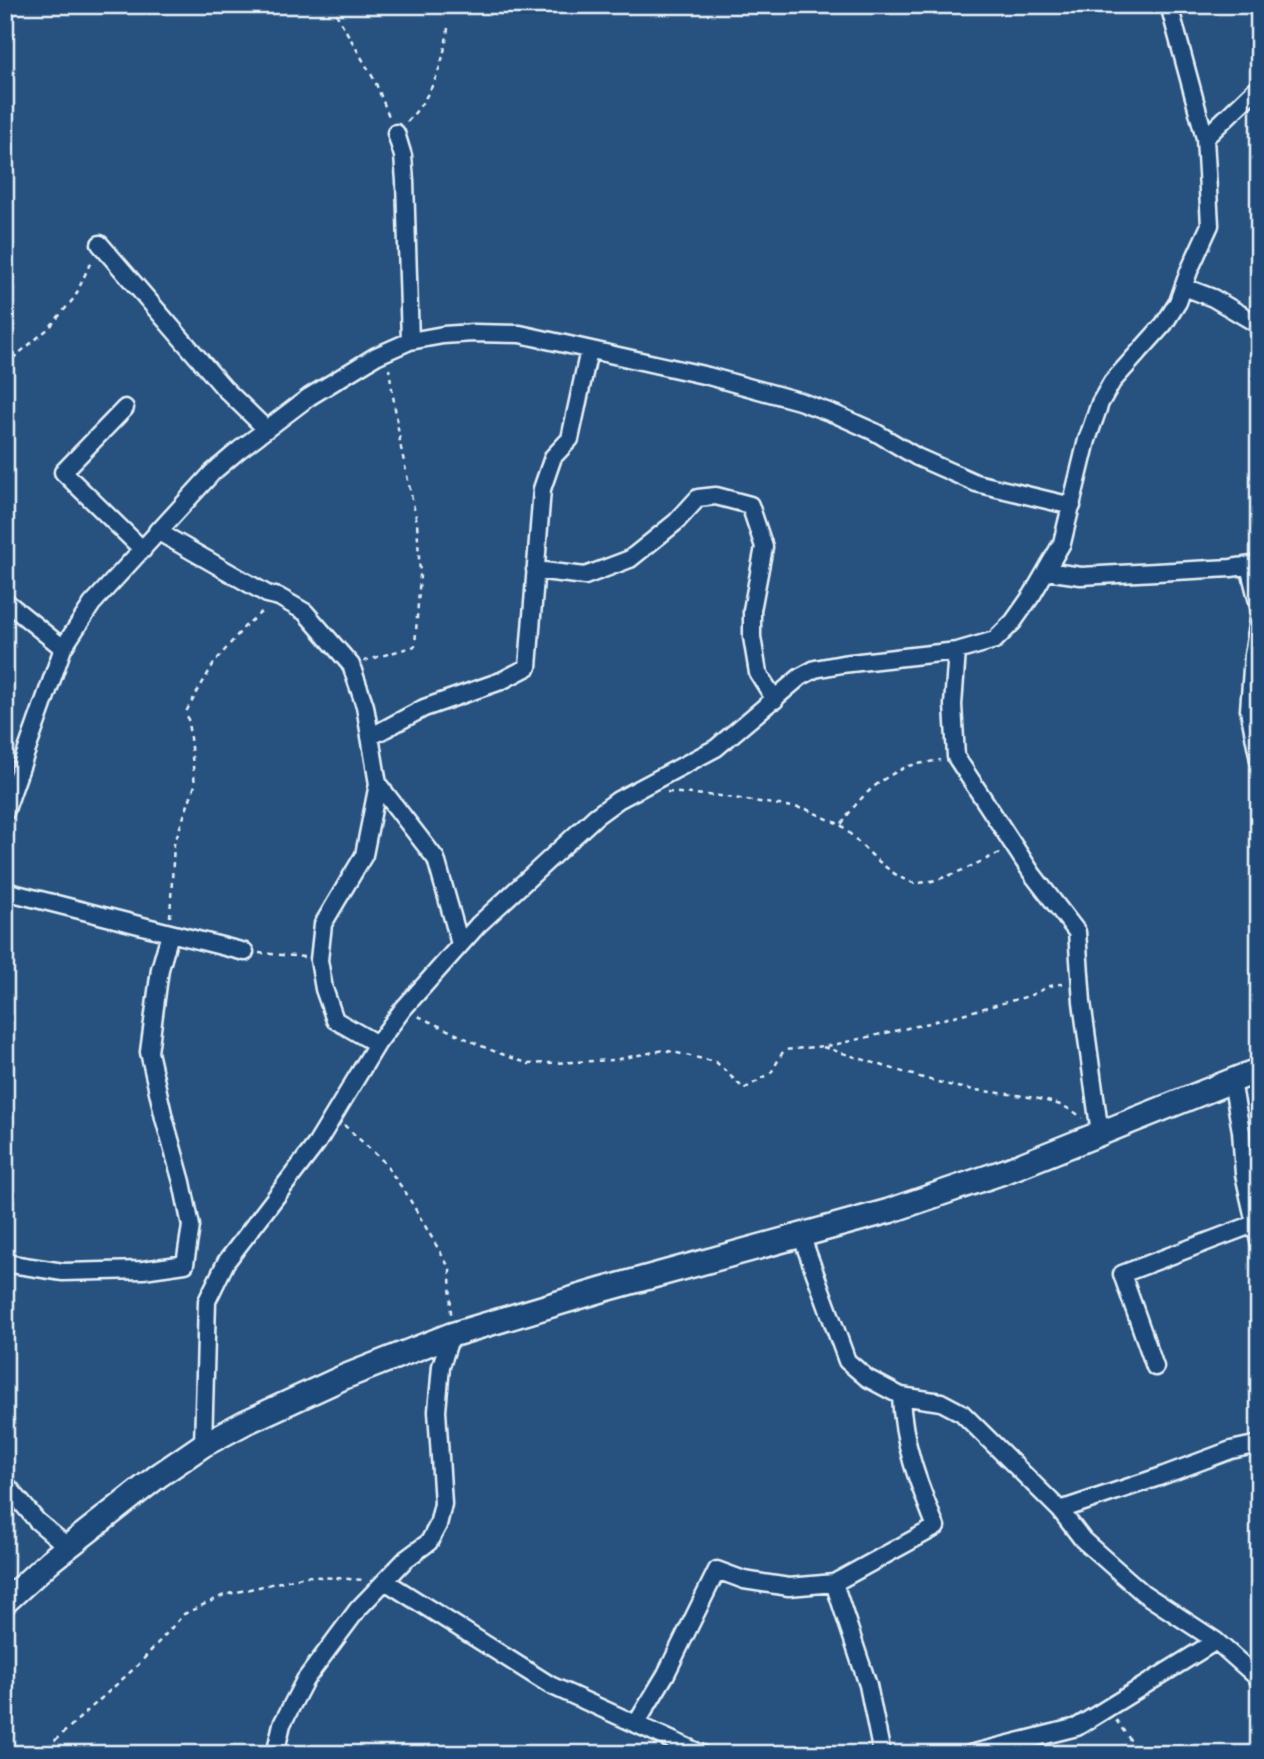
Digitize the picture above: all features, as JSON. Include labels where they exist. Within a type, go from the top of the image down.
[{"type":"main road","points":[[5,1602],[68,1547],[158,1476],[203,1445],[344,1377],[451,1335],[902,1207],[1006,1171],[1259,1070]]},
{"type":"street","points":[[203,1445],[207,1301],[226,1262],[317,1143],[377,1044],[403,1009],[460,944],[596,816],[716,748],[800,677],[815,669],[869,660],[957,651],[986,643],[1003,632],[1032,595],[1062,543],[1087,440],[1100,403],[1112,382],[1164,324],[1184,287],[1210,225],[1205,138],[1169,5]]},
{"type":"street","points":[[1205,138],[1259,86]]},
{"type":"street","points":[[396,133],[403,156],[405,181],[410,341]]},
{"type":"street","points":[[100,244],[224,388],[266,429]]},
{"type":"street","points":[[1184,287],[1213,298],[1259,325]]},
{"type":"street","points":[[5,812],[63,648],[92,604],[213,472],[309,397],[410,341],[473,333],[520,334],[708,376],[799,401],[875,432],[917,457],[976,483],[1072,506]]},
{"type":"street","points":[[370,737],[424,708],[501,681],[528,667],[542,489],[552,457],[570,439],[589,350]]},
{"type":"street","points":[[125,408],[63,472],[143,550]]},
{"type":"street","points":[[535,570],[585,576],[630,559],[676,522],[698,498],[716,496],[750,505],[764,547],[752,610],[752,637],[758,673],[775,700]]},
{"type":"street","points":[[158,531],[305,612],[351,665],[365,706],[378,784],[363,855],[323,924],[318,960],[324,989],[335,1020],[377,1044]]},
{"type":"street","points":[[1046,571],[1081,576],[1254,565],[1259,606]]},
{"type":"street","points":[[5,601],[63,648]]},
{"type":"street","points":[[1259,619],[1249,709],[1259,760]]},
{"type":"street","points":[[957,651],[953,705],[956,757],[1014,847],[1077,933],[1080,981],[1100,1134]]},
{"type":"street","points":[[378,784],[436,859],[460,944]]},
{"type":"street","points":[[5,891],[245,952]]},
{"type":"street","points":[[5,1263],[63,1272],[143,1270],[185,1264],[191,1226],[149,1052],[160,969],[170,934]]},
{"type":"street","points":[[1231,1081],[1241,1131],[1244,1174],[1259,1241]]},
{"type":"street","points":[[1155,1367],[1122,1274],[1254,1224]]},
{"type":"street","points":[[801,1235],[847,1361],[867,1378],[901,1396],[941,1402],[962,1413],[1060,1510],[1083,1540],[1143,1593],[1216,1641],[1259,1679]]},
{"type":"street","points":[[275,1754],[282,1724],[306,1680],[358,1609],[406,1559],[429,1542],[441,1514],[443,1476],[437,1411],[441,1366],[451,1335]]},
{"type":"street","points":[[636,1724],[666,1674],[717,1570],[744,1580],[789,1587],[834,1583],[936,1527],[907,1450],[902,1426],[901,1396]]},
{"type":"street","points":[[1060,1510],[1231,1450],[1259,1444]]},
{"type":"street","points":[[5,1483],[37,1521],[68,1547]]},
{"type":"street","points":[[385,1581],[550,1685],[702,1754]]},
{"type":"street","points":[[834,1583],[868,1685],[881,1754]]},
{"type":"street","points":[[970,1754],[1077,1727],[1216,1641]]},
{"type":"path","points":[[50,5],[55,10],[89,5]]},
{"type":"path","points":[[331,5],[376,80],[396,133],[424,102],[445,52],[448,28]]},
{"type":"path","points":[[5,365],[49,328],[75,298],[100,244]]},
{"type":"path","points":[[351,665],[415,646],[419,575],[417,522],[401,448],[386,352]]},
{"type":"path","points":[[170,934],[174,844],[195,785],[187,710],[214,663],[245,626],[279,597]]},
{"type":"path","points":[[841,825],[861,798],[904,768],[956,757]]},
{"type":"path","points":[[640,789],[720,796],[806,809],[841,825],[890,872],[916,884],[947,875],[1014,847]]},
{"type":"path","points":[[245,952],[318,960]]},
{"type":"path","points":[[403,1009],[488,1049],[529,1064],[614,1060],[664,1050],[716,1062],[744,1089],[771,1073],[784,1051],[921,1026],[1029,996],[1050,986],[1080,981]]},
{"type":"path","points":[[820,1046],[955,1086],[1043,1100],[1077,1113],[1100,1134]]},
{"type":"path","points":[[334,1116],[382,1160],[406,1193],[450,1269],[451,1335]]},
{"type":"path","points":[[40,1754],[138,1664],[184,1614],[224,1595],[306,1576],[385,1581]]},
{"type":"path","points":[[1108,1709],[1140,1754]]}]
